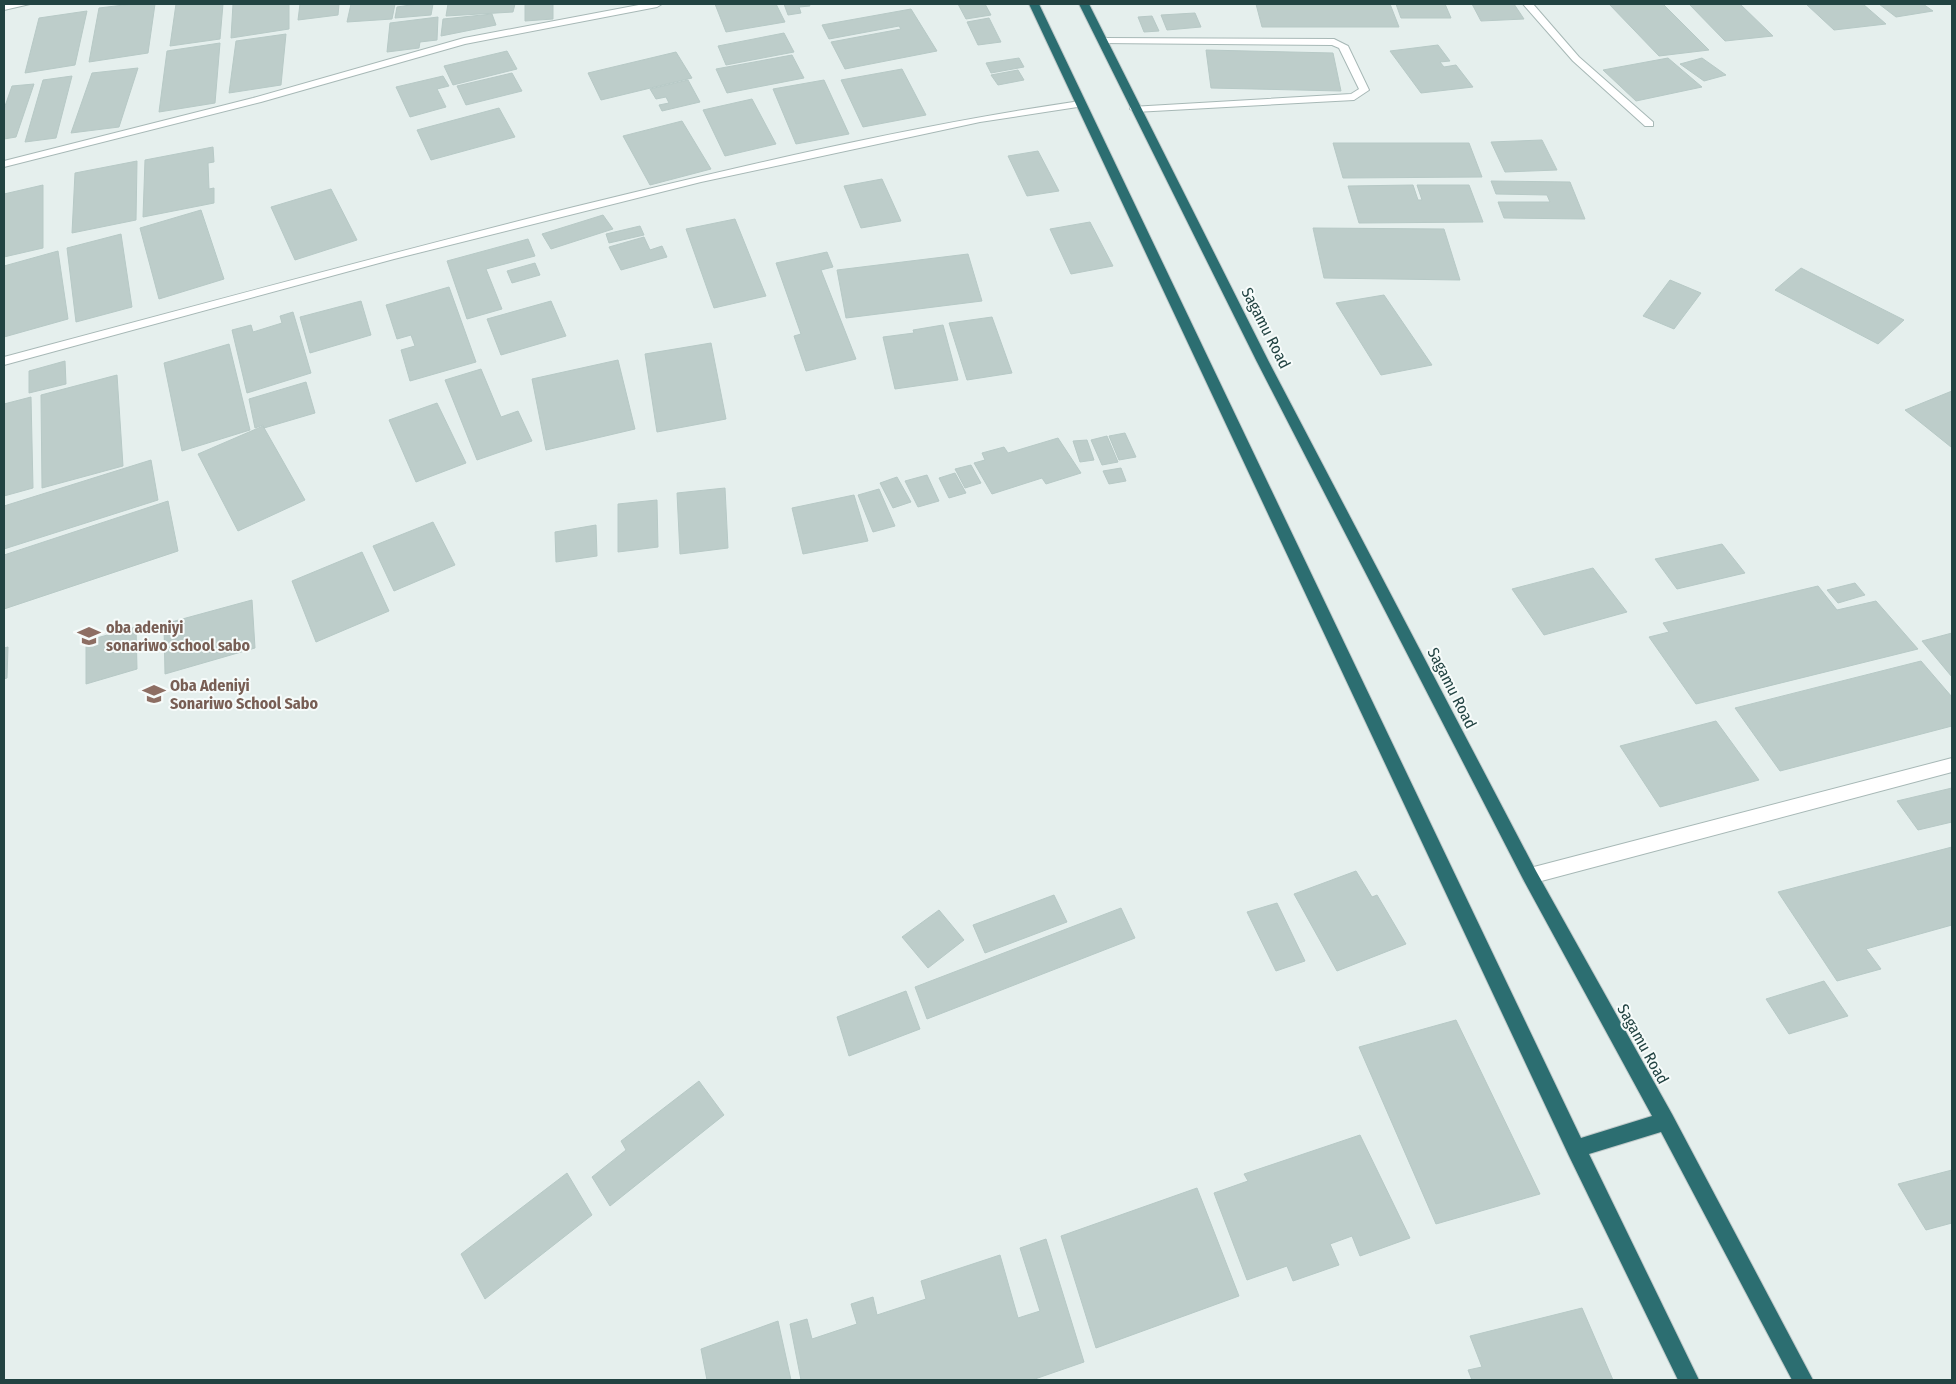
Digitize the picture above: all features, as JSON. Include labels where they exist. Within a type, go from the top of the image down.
[{"type":"highway","points":[[1034,4],[1576,1149],[1688,1380]]},
{"type":"highway","name":"Sagamu Road","points":[[1084,4],[1272,380],[1530,876],[1665,1121],[1803,1380]]},
{"type":"highway","points":[[1576,1149],[1665,1121]]},
{"type":"street","points":[[4,7],[25,4]]},
{"type":"street","points":[[4,164],[257,100],[464,41],[657,4]]},
{"type":"street","points":[[1528,4],[1576,59],[1649,124]]},
{"type":"street","points":[[1103,41],[1334,42],[1344,46],[1364,90],[1354,97],[1135,109]]},
{"type":"street","points":[[4,362],[392,256],[701,179],[980,119],[1080,104]]},
{"type":"street","points":[[1530,876],[1952,765]]},
{"type":"building","points":[[132,4],[155,4],[148,53],[89,62],[99,8]]},
{"type":"building","points":[[176,4],[223,4],[220,39],[170,46]]},
{"type":"building","points":[[233,4],[289,4],[289,29],[231,38]]},
{"type":"building","points":[[300,4],[339,4],[338,15],[298,20]]},
{"type":"building","points":[[351,4],[395,4],[392,19],[347,22]]},
{"type":"building","points":[[433,4],[431,15],[395,18],[397,7]]},
{"type":"building","points":[[448,4],[515,4],[513,12],[446,16]]},
{"type":"building","points":[[525,4],[553,4],[553,19],[525,21]]},
{"type":"building","points":[[715,4],[776,4],[785,22],[726,32]]},
{"type":"building","points":[[784,4],[809,4],[810,6],[799,7],[801,13],[788,15]]},
{"type":"building","points":[[958,4],[985,4],[991,15],[966,19]]},
{"type":"building","points":[[1256,4],[1390,4],[1399,27],[1262,27]]},
{"type":"building","points":[[1396,4],[1445,4],[1451,18],[1401,18]]},
{"type":"building","points":[[1472,4],[1514,4],[1524,19],[1481,21]]},
{"type":"building","points":[[1609,4],[1663,4],[1709,50],[1659,56]]},
{"type":"building","points":[[1689,4],[1740,4],[1773,36],[1725,41]]},
{"type":"building","points":[[1806,4],[1863,4],[1886,24],[1834,30]]},
{"type":"building","points":[[1879,4],[1923,4],[1933,11],[1896,17]]},
{"type":"building","points":[[911,9],[937,51],[845,69],[831,42],[901,29],[899,26],[829,39],[822,25]]},
{"type":"building","points":[[87,11],[75,65],[25,73],[39,18]]},
{"type":"building","points":[[1195,13],[1201,27],[1167,30],[1161,15]]},
{"type":"building","points":[[492,14],[496,25],[441,36],[443,19]]},
{"type":"building","points":[[1152,16],[1159,31],[1144,32],[1138,17]]},
{"type":"building","points":[[438,17],[437,40],[420,42],[419,48],[387,52],[390,23]]},
{"type":"building","points":[[989,18],[1001,42],[978,45],[967,22]]},
{"type":"building","points":[[784,33],[794,52],[726,65],[718,46]]},
{"type":"building","points":[[286,34],[281,85],[229,93],[236,41]]},
{"type":"building","points":[[220,43],[215,103],[159,112],[167,51]]},
{"type":"building","points":[[1438,45],[1450,61],[1440,62],[1444,67],[1456,65],[1473,87],[1421,93],[1390,51]]},
{"type":"building","points":[[1206,50],[1333,53],[1341,91],[1211,88]]},
{"type":"building","points":[[507,51],[517,69],[453,85],[444,66]]},
{"type":"building","points":[[676,52],[692,78],[601,100],[588,73]]},
{"type":"building","points":[[792,55],[804,78],[727,93],[716,69]]},
{"type":"building","points":[[1019,58],[1024,67],[991,73],[986,63]]},
{"type":"building","points":[[1668,58],[1702,87],[1636,101],[1603,70]]},
{"type":"building","points":[[1702,58],[1726,75],[1704,81],[1680,64]]},
{"type":"building","points":[[138,68],[119,127],[71,133],[92,73]]},
{"type":"building","points":[[902,69],[926,115],[863,127],[841,80]]},
{"type":"building","points":[[1018,70],[1024,80],[998,85],[991,75]]},
{"type":"building","points":[[512,73],[522,91],[466,105],[457,86]]},
{"type":"building","points":[[72,76],[56,138],[25,142],[43,80]]},
{"type":"building","points":[[443,76],[449,86],[437,89],[446,107],[410,117],[396,87]]},
{"type":"building","points":[[688,80],[700,102],[662,111],[659,105],[669,103],[666,97],[656,99],[650,89]]},
{"type":"building","points":[[824,80],[849,134],[796,144],[773,89]]},
{"type":"building","points":[[34,84],[16,137],[4,139],[4,109],[12,86]]},
{"type":"building","points":[[752,99],[776,144],[725,156],[703,110]]},
{"type":"building","points":[[499,108],[515,137],[431,160],[417,130]]},
{"type":"building","points":[[682,121],[711,169],[650,185],[623,136]]},
{"type":"building","points":[[1542,140],[1557,170],[1505,172],[1491,142]]},
{"type":"building","points":[[1333,143],[1469,143],[1482,177],[1343,178]]},
{"type":"building","points":[[213,147],[214,162],[208,163],[209,189],[214,188],[214,203],[143,217],[145,160]]},
{"type":"building","points":[[1038,151],[1059,191],[1027,196],[1008,156]]},
{"type":"building","points":[[137,161],[136,220],[72,233],[75,173]]},
{"type":"building","points":[[882,179],[901,221],[861,228],[844,186]]},
{"type":"building","points":[[1491,181],[1570,182],[1585,219],[1504,218],[1498,202],[1550,202],[1547,195],[1496,194]]},
{"type":"building","points":[[43,185],[43,248],[4,257],[4,194]]},
{"type":"building","points":[[1413,185],[1418,200],[1422,200],[1417,185],[1469,185],[1483,222],[1359,223],[1348,186]]},
{"type":"building","points":[[331,189],[357,240],[295,260],[271,207]]},
{"type":"building","points":[[201,210],[224,279],[159,299],[140,228]]},
{"type":"building","points":[[603,215],[613,229],[551,249],[542,234]]},
{"type":"building","points":[[735,219],[766,296],[714,308],[686,229]]},
{"type":"building","points":[[1090,222],[1113,266],[1071,274],[1050,229]]},
{"type":"building","points":[[640,226],[644,235],[609,243],[606,234]]},
{"type":"building","points":[[1313,228],[1444,229],[1460,280],[1324,278]]},
{"type":"building","points":[[121,234],[132,307],[76,322],[67,248]]},
{"type":"building","points":[[644,237],[650,250],[662,246],[667,257],[621,270],[609,247]]},
{"type":"building","points":[[528,239],[535,256],[486,269],[502,309],[467,319],[447,261]]},
{"type":"building","points":[[58,251],[68,319],[4,337],[4,266]]},
{"type":"building","points":[[827,252],[833,267],[821,270],[856,359],[806,371],[794,336],[801,334],[776,263]]},
{"type":"building","points":[[968,254],[982,301],[846,318],[837,270]]},
{"type":"building","points":[[535,263],[540,275],[512,283],[507,271]]},
{"type":"building","points":[[1801,268],[1904,320],[1878,344],[1775,290]]},
{"type":"building","points":[[1670,280],[1701,293],[1674,329],[1643,316]]},
{"type":"building","points":[[449,287],[476,362],[410,381],[401,350],[415,346],[411,335],[397,339],[386,305]]},
{"type":"building","points":[[1384,295],[1432,365],[1381,375],[1336,303]]},
{"type":"building","points":[[361,301],[371,335],[310,353],[300,317]]},
{"type":"building","points":[[551,301],[566,336],[501,355],[487,319]]},
{"type":"building","points":[[293,312],[311,373],[247,393],[232,330],[251,325],[253,332],[282,323],[280,316]]},
{"type":"building","points":[[992,317],[1012,373],[967,380],[949,323]]},
{"type":"building","points":[[943,325],[958,380],[895,389],[883,337],[914,333],[913,330]]},
{"type":"building","points":[[711,343],[726,419],[657,432],[645,354]]},
{"type":"building","points":[[229,344],[250,430],[182,451],[164,363]]},
{"type":"building","points":[[618,360],[635,429],[546,450],[532,379]]},
{"type":"building","points":[[65,361],[66,384],[29,393],[29,371]]},
{"type":"building","points":[[481,369],[501,417],[518,411],[532,441],[477,460],[445,380]]},
{"type":"building","points":[[117,375],[123,466],[42,488],[41,395]]},
{"type":"building","points":[[306,382],[315,413],[264,428],[263,425],[255,428],[249,399]]},
{"type":"building","points":[[1952,391],[1952,447],[1951,447],[1905,410]]},
{"type":"building","points":[[31,397],[33,488],[4,496],[4,404]]},
{"type":"building","points":[[437,403],[466,463],[416,482],[389,420]]},
{"type":"building","points":[[263,426],[305,500],[238,531],[198,454]]},
{"type":"building","points":[[1125,433],[1136,457],[1119,460],[1109,436]]},
{"type":"building","points":[[1107,436],[1118,462],[1102,465],[1091,440]]},
{"type":"building","points":[[1058,438],[1081,473],[1046,484],[1042,478],[992,494],[974,463],[985,460],[982,453],[1004,447],[1008,453]]},
{"type":"building","points":[[1087,440],[1094,460],[1080,462],[1073,441]]},
{"type":"building","points":[[151,460],[158,500],[4,549],[4,506]]},
{"type":"building","points":[[971,465],[981,483],[965,488],[955,469]]},
{"type":"building","points":[[1121,468],[1126,481],[1109,484],[1103,471]]},
{"type":"building","points":[[955,473],[966,493],[949,498],[939,478]]},
{"type":"building","points":[[927,475],[939,501],[918,507],[905,481]]},
{"type":"building","points":[[897,477],[911,502],[893,508],[880,483]]},
{"type":"building","points":[[725,488],[728,548],[680,554],[677,493]]},
{"type":"building","points":[[879,489],[895,526],[873,532],[858,495]]},
{"type":"building","points":[[854,495],[868,541],[803,554],[792,508]]},
{"type":"building","points":[[657,500],[658,547],[618,552],[618,504]]},
{"type":"building","points":[[168,501],[178,551],[4,609],[4,555]]},
{"type":"building","points":[[433,522],[455,565],[394,591],[373,546]]},
{"type":"building","points":[[596,525],[597,556],[556,562],[555,532]]},
{"type":"building","points":[[1722,544],[1745,573],[1677,589],[1655,559]]},
{"type":"building","points":[[362,552],[389,611],[316,642],[292,581]]},
{"type":"building","points":[[1593,568],[1627,612],[1544,635],[1512,589]]},
{"type":"building","points":[[1855,583],[1865,595],[1838,603],[1827,590]]},
{"type":"building","points":[[1818,586],[1837,610],[1876,601],[1918,649],[1696,704],[1649,637],[1669,632],[1663,623]]},
{"type":"building","points":[[252,600],[255,648],[165,674],[164,624]]},
{"type":"building","points":[[136,627],[137,669],[86,684],[86,641]]},
{"type":"building","points":[[1952,633],[1952,677],[1922,641]]},
{"type":"building","points":[[8,647],[7,678],[4,679],[4,648]]},
{"type":"building","points":[[1921,661],[1952,697],[1952,726],[1780,771],[1735,708]]},
{"type":"building","points":[[1716,721],[1759,780],[1660,807],[1620,746]]},
{"type":"building","points":[[1952,788],[1952,822],[1918,830],[1897,801]]},
{"type":"building","points":[[1952,847],[1952,925],[1866,949],[1881,969],[1837,981],[1778,892]]},
{"type":"building","points":[[1356,871],[1372,897],[1377,895],[1406,944],[1337,971],[1294,894]]},
{"type":"building","points":[[1054,895],[1067,922],[985,953],[973,925]]},
{"type":"building","points":[[1277,903],[1305,961],[1276,971],[1247,912]]},
{"type":"building","points":[[1121,908],[1135,938],[927,1019],[915,987]]},
{"type":"building","points":[[939,910],[964,940],[928,968],[902,937]]},
{"type":"building","points":[[1824,981],[1848,1016],[1789,1034],[1766,999]]},
{"type":"building","points":[[906,991],[920,1029],[849,1056],[837,1017]]},
{"type":"building","points":[[1456,1020],[1540,1194],[1436,1224],[1359,1047]]},
{"type":"building","points":[[699,1081],[724,1115],[610,1206],[592,1177],[626,1150],[621,1141]]},
{"type":"building","points":[[1360,1135],[1410,1238],[1360,1256],[1352,1236],[1330,1244],[1339,1265],[1293,1281],[1287,1266],[1247,1280],[1214,1193],[1248,1181],[1244,1174]]},
{"type":"building","points":[[1952,1170],[1952,1223],[1926,1230],[1898,1184]]},
{"type":"building","points":[[567,1173],[592,1215],[485,1299],[461,1254]]},
{"type":"building","points":[[1197,1188],[1239,1296],[1096,1348],[1061,1236]]},
{"type":"building","points":[[1046,1239],[1084,1362],[1032,1380],[801,1380],[790,1324],[807,1319],[812,1339],[857,1324],[851,1304],[873,1297],[877,1315],[926,1299],[921,1281],[1000,1255],[1018,1318],[1040,1311],[1020,1248]]},
{"type":"building","points":[[1582,1308],[1613,1380],[1472,1380],[1468,1370],[1482,1367],[1470,1336]]},
{"type":"building","points":[[778,1321],[791,1380],[707,1380],[701,1349]]},
{"type":"place","name":"oba adeniyi sonariwo school sabo","points":[[89,636]]},
{"type":"place","name":"Oba Adeniyi Sonariwo School Sabo","points":[[154,694]]}]
